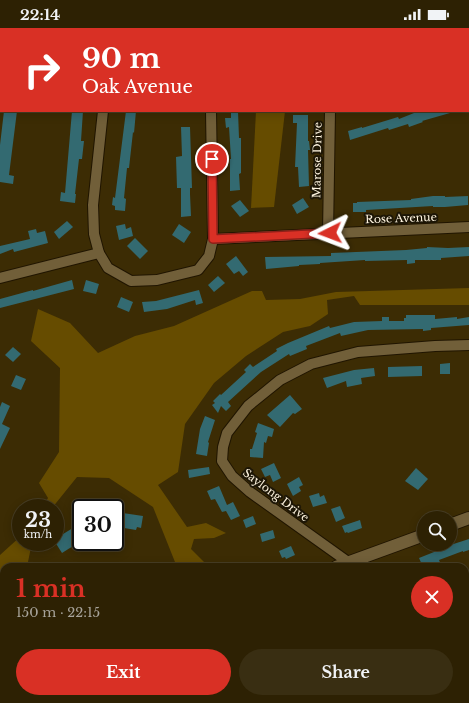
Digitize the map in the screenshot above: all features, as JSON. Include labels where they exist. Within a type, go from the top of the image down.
[{"type":"street","points":[[103,112],[93,205],[94,234],[99,253],[108,268],[132,281],[157,280],[198,270],[209,256],[213,239],[211,112]]},
{"type":"street","name":"Marose Drive","points":[[328,233],[330,112]]},
{"type":"street","name":"Rose Avenue","points":[[213,239],[469,228]]},
{"type":"street","points":[[0,278],[99,253]]},
{"type":"street","name":"Saylong Drive","points":[[348,562],[250,492],[232,476],[222,461],[223,447],[227,434],[248,406],[280,380],[311,364],[358,352],[469,345]]},
{"type":"street","points":[[457,522],[469,518]]},
{"type":"street","points":[[348,562],[417,537]]},
{"type":"shaded area","points":[[256,112],[285,112],[274,207],[251,208]]},
{"type":"shaded area","points":[[469,288],[469,305],[360,305],[354,296],[327,300],[328,314],[310,326],[283,332],[246,356],[214,383],[185,424],[178,472],[158,485],[187,527],[206,523],[226,533],[214,538],[194,539],[191,549],[205,563],[175,563],[153,507],[109,478],[77,477],[59,499],[47,499],[39,483],[59,452],[60,368],[31,341],[38,309],[70,323],[98,353],[135,336],[174,326],[252,291],[262,291],[266,300],[300,299],[336,292]]},
{"type":"shaded area","points":[[12,544],[12,551],[30,551],[28,563],[0,563],[0,555]]},
{"type":"building","points":[[4,112],[17,112],[9,175],[14,176],[13,184],[0,182],[0,145]]},
{"type":"building","points":[[72,112],[83,112],[81,141],[84,141],[82,159],[79,159],[75,203],[60,201],[61,192],[65,193]]},
{"type":"building","points":[[126,112],[136,112],[129,168],[127,168],[124,198],[126,199],[125,211],[115,210],[115,206],[112,205],[113,197],[115,198]]},
{"type":"building","points":[[231,112],[238,112],[239,138],[241,138],[241,173],[239,174],[240,190],[230,191],[231,159],[229,127],[226,128],[225,118],[231,118]]},
{"type":"building","points":[[416,112],[450,112],[409,127],[408,124],[389,130],[388,128],[350,140],[348,131],[398,117],[399,119]]},
{"type":"building","points":[[293,115],[308,115],[308,141],[310,150],[308,150],[309,186],[299,187],[298,167],[295,167],[297,123],[293,123]]},
{"type":"building","points":[[181,127],[190,127],[192,188],[190,188],[191,216],[181,217],[181,188],[177,188],[176,157],[182,156]]},
{"type":"building","points":[[433,196],[468,196],[468,205],[366,210],[366,212],[353,212],[353,203],[357,202],[411,200]]},
{"type":"building","points":[[303,198],[309,207],[297,214],[292,205]]},
{"type":"building","points":[[240,200],[249,211],[240,217],[231,206]]},
{"type":"building","points":[[67,221],[73,227],[59,239],[54,232]]},
{"type":"building","points":[[125,224],[126,229],[131,227],[133,236],[119,240],[116,226]]},
{"type":"building","points":[[179,224],[191,232],[184,243],[172,235]]},
{"type":"building","points":[[36,229],[37,233],[45,231],[48,243],[14,252],[13,249],[0,254],[0,246],[30,239],[28,231]]},
{"type":"building","points":[[135,238],[148,251],[140,259],[127,246]]},
{"type":"building","points":[[427,247],[469,247],[469,256],[441,258],[441,260],[415,260],[415,263],[407,264],[407,260],[365,260],[266,269],[265,257],[331,256],[331,253],[406,250]]},
{"type":"building","points":[[236,256],[248,272],[243,276],[239,271],[234,274],[226,264]]},
{"type":"building","points":[[218,276],[225,283],[214,292],[208,285]]},
{"type":"building","points":[[72,280],[74,289],[0,308],[0,299]]},
{"type":"building","points":[[86,280],[99,284],[96,294],[83,291]]},
{"type":"building","points":[[199,290],[203,303],[196,305],[195,300],[167,309],[144,312],[142,302],[156,301]]},
{"type":"building","points":[[121,297],[133,302],[129,312],[117,307]]},
{"type":"building","points":[[406,315],[435,315],[435,319],[457,317],[457,319],[469,317],[469,325],[431,328],[431,330],[423,331],[423,329],[368,330],[341,336],[340,333],[306,346],[307,349],[290,356],[289,354],[261,372],[228,402],[231,406],[226,411],[221,406],[218,413],[212,405],[215,403],[213,401],[220,394],[221,395],[246,372],[244,370],[250,364],[253,367],[277,351],[276,349],[288,343],[329,326],[330,328],[354,322],[382,321],[382,317],[389,317],[389,321],[404,321]]},
{"type":"building","points":[[13,347],[21,354],[13,362],[5,355]]},
{"type":"building","points":[[450,363],[450,374],[440,374],[440,364]]},
{"type":"building","points":[[422,366],[422,376],[388,377],[388,367]]},
{"type":"building","points":[[374,368],[375,376],[361,378],[362,384],[347,387],[346,381],[327,388],[323,378],[354,370]]},
{"type":"building","points":[[16,375],[26,379],[21,390],[11,386]]},
{"type":"building","points":[[290,395],[302,409],[295,414],[293,413],[280,427],[267,415]]},
{"type":"building","points":[[2,402],[10,406],[2,424],[10,428],[0,449],[0,407]]},
{"type":"building","points":[[205,416],[215,420],[208,442],[207,456],[196,454],[200,429]]},
{"type":"building","points":[[258,423],[274,429],[272,437],[268,436],[266,443],[264,442],[263,458],[250,457],[250,449],[252,449],[257,433],[255,432]]},
{"type":"building","points":[[274,463],[281,478],[273,482],[270,475],[265,477],[261,469]]},
{"type":"building","points":[[209,467],[210,474],[189,478],[188,470]]},
{"type":"building","points":[[416,468],[428,479],[418,490],[405,481]]},
{"type":"building","points":[[299,477],[303,485],[299,487],[301,491],[293,496],[287,484]]},
{"type":"building","points":[[219,486],[227,505],[233,502],[240,516],[231,520],[226,511],[222,512],[215,499],[211,500],[207,491]]},
{"type":"building","points":[[319,493],[320,497],[324,495],[327,503],[313,507],[309,496]]},
{"type":"building","points":[[340,506],[345,518],[336,522],[331,509]]},
{"type":"building","points":[[124,513],[143,516],[141,528],[137,527],[136,530],[124,528]]},
{"type":"building","points":[[253,516],[256,524],[246,528],[243,520]]},
{"type":"building","points":[[360,520],[362,528],[345,533],[342,526]]},
{"type":"building","points":[[72,529],[72,547],[62,553],[61,551],[64,551],[64,533]]},
{"type":"building","points":[[273,530],[275,538],[262,542],[260,534]]},
{"type":"building","points":[[469,539],[469,550],[439,560],[440,563],[421,563],[419,558],[436,551],[457,551],[457,543]]},
{"type":"building","points":[[291,546],[295,555],[286,559],[285,557],[282,558],[279,551]]},
{"type":"route","points":[[212,159],[213,239],[330,233]]}]
